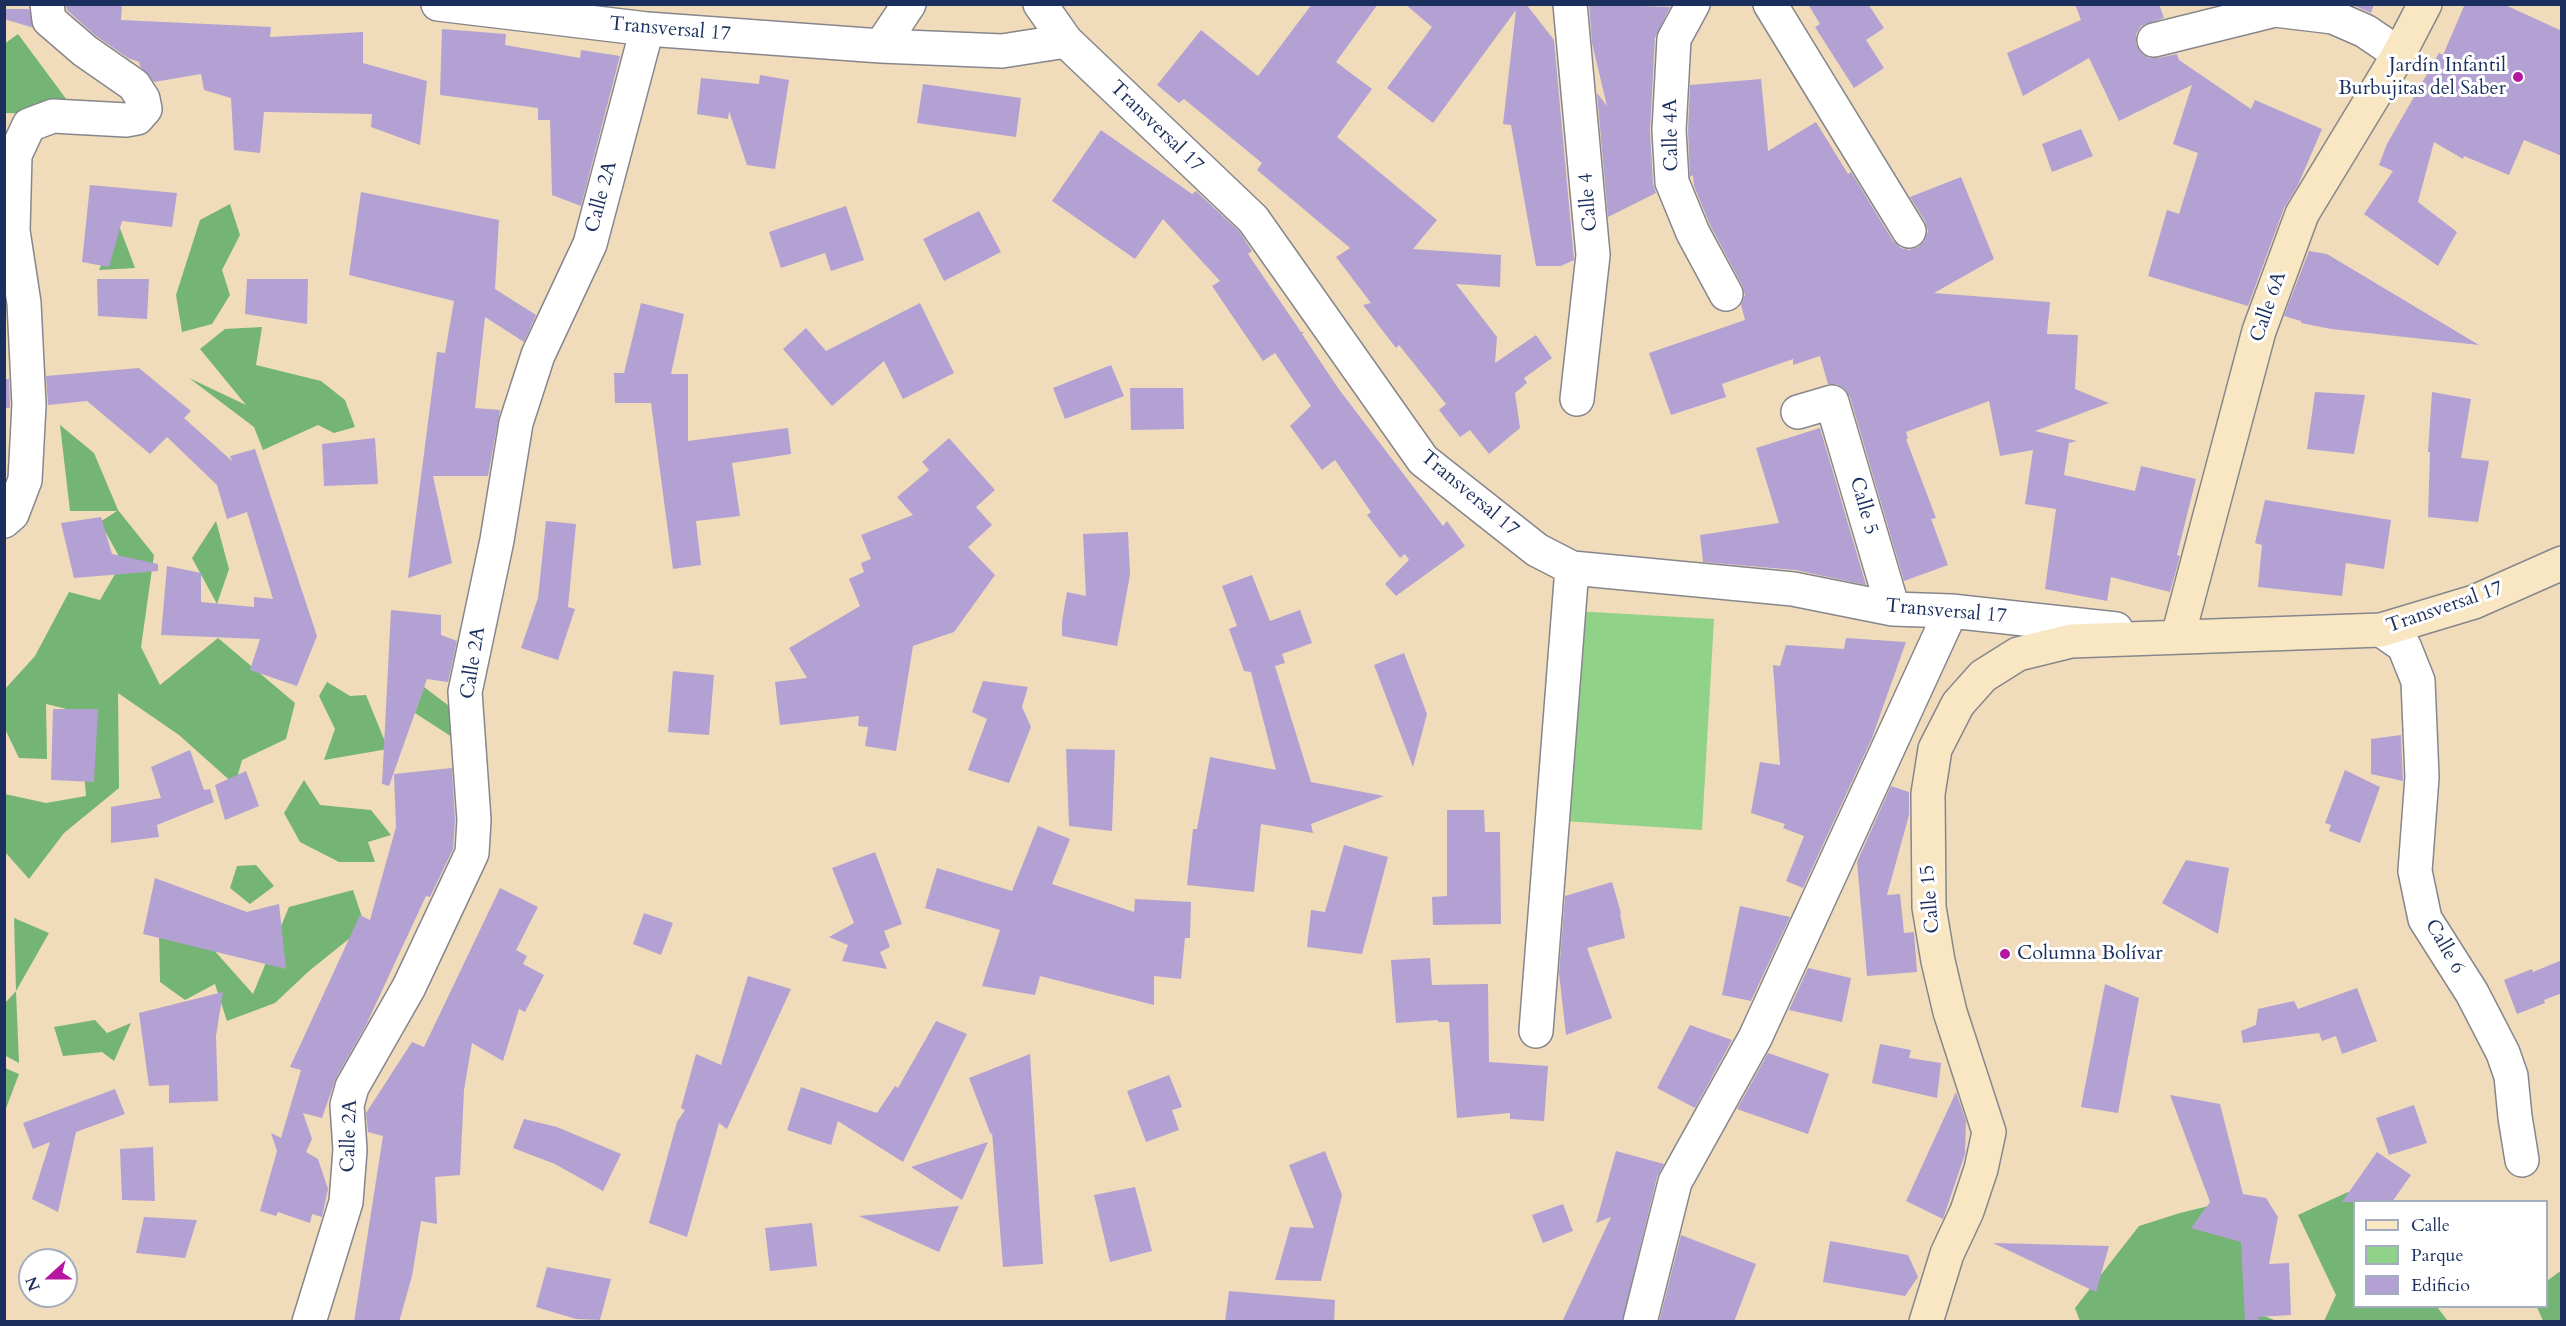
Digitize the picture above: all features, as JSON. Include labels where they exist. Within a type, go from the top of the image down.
[{"type":"main road","name":"Calle 6A","points":[[2178,636],[2259,331],[2302,214],[2399,54],[2425,4]]},
{"type":"main road","name":"Transversal 17","points":[[2178,636],[2381,630],[2474,602],[2562,563]]},
{"type":"main road","name":"Calle 15","points":[[1926,1322],[1947,1254],[1967,1211],[1982,1169],[1989,1132],[1950,1012],[1938,962],[1929,908],[1928,794],[1935,748],[1958,704],[1983,676],[2018,654],[2071,640],[2178,636]]},
{"type":"street","points":[[4,521],[12,514],[25,480],[28,405],[24,303],[13,231],[15,155],[28,125],[53,116],[126,120],[137,118],[146,109],[134,85],[85,51],[49,20],[47,4]]},
{"type":"street","name":"Transversal 17","points":[[438,4],[647,29],[881,46],[1002,51],[1066,41],[1253,219],[1424,460],[1536,549],[1572,568],[1793,590],[1893,609],[1951,611],[2178,636]]},
{"type":"street","points":[[881,46],[909,4]]},
{"type":"street","points":[[1040,4],[1066,41]]},
{"type":"street","name":"Calle 4","points":[[1570,4],[1593,255],[1577,399]]},
{"type":"street","name":"Calle 4A","points":[[1693,4],[1674,39],[1669,130],[1672,182],[1693,233],[1726,294]]},
{"type":"street","points":[[1770,4],[1909,231]]},
{"type":"street","points":[[2154,40],[2275,10],[2333,17],[2365,31],[2399,54]]},
{"type":"street","name":"Calle 2A","points":[[309,1322],[346,1202],[350,1150],[347,1105],[352,1087],[409,987],[472,853],[474,820],[465,692],[497,540],[516,423],[538,355],[590,244],[647,29]]},
{"type":"street","name":"Calle 5","points":[[1798,412],[1833,402],[1893,609]]},
{"type":"street","points":[[1536,1030],[1572,568]]},
{"type":"street","points":[[1640,1322],[1675,1182],[1755,1038],[1951,611]]},
{"type":"street","name":"Calle 6","points":[[2381,630],[2404,645],[2418,681],[2422,777],[2415,870],[2425,919],[2472,993],[2503,1053],[2511,1076],[2522,1160]]},
{"type":"green space","points":[[18,34],[78,115],[5,113],[4,44]]},
{"type":"green space","points":[[230,204],[240,235],[222,270],[230,295],[212,324],[182,332],[176,295],[200,220]]},
{"type":"green space","points":[[118,223],[135,268],[99,270]]},
{"type":"green space","points":[[262,327],[256,365],[321,381],[345,400],[355,427],[334,433],[318,425],[263,450],[254,427],[189,378],[246,405],[200,349],[225,329]]},
{"type":"green space","points":[[60,425],[94,453],[118,510],[154,555],[141,647],[160,685],[218,638],[295,703],[286,739],[242,760],[235,785],[179,735],[118,693],[119,788],[64,833],[29,879],[5,852],[5,794],[46,803],[86,796],[79,712],[46,704],[47,759],[19,758],[5,729],[5,689],[35,656],[69,592],[100,600],[122,562],[100,522],[117,511],[70,511]]},
{"type":"green space","points":[[216,521],[229,569],[217,604],[192,558]]},
{"type":"green space","points":[[1575,611],[1714,619],[1702,830],[1563,821]]},
{"type":"green space","points":[[327,682],[350,696],[366,695],[388,749],[324,760],[335,729],[319,696]]},
{"type":"green space","points":[[424,687],[453,709],[452,737],[415,713]]},
{"type":"green space","points":[[304,780],[320,805],[371,810],[391,835],[368,842],[375,862],[339,862],[300,842],[284,813]]},
{"type":"green space","points":[[256,865],[274,886],[250,904],[230,888],[237,866]]},
{"type":"green space","points":[[353,890],[365,926],[309,971],[275,1003],[227,1021],[215,984],[185,1000],[160,982],[159,932],[189,922],[253,994],[289,907]]},
{"type":"green space","points":[[14,918],[49,933],[16,991]]},
{"type":"green space","points":[[16,991],[19,1063],[4,1055],[5,1003]]},
{"type":"green space","points":[[95,1020],[107,1033],[131,1023],[114,1061],[102,1052],[63,1056],[54,1027]]},
{"type":"green space","points":[[5,1068],[19,1074],[5,1111]]},
{"type":"green space","points":[[2348,1192],[2354,1200],[2353,1308],[2438,1308],[2448,1321],[2324,1321],[2336,1295],[2298,1215]]},
{"type":"green space","points":[[2238,1199],[2248,1310],[2277,1321],[2080,1321],[2075,1308],[2139,1226]]},
{"type":"green space","points":[[2559,1272],[2561,1273],[2561,1321],[2543,1321],[2537,1308],[2548,1308],[2548,1280]]},
{"type":"building","points":[[66,4],[122,4],[121,20],[271,27],[270,37],[363,32],[363,63],[427,81],[420,145],[371,127],[372,114],[264,112],[260,153],[234,150],[231,98],[204,90],[201,74],[154,82],[139,62],[128,58],[96,36],[67,10]]},
{"type":"building","points":[[1312,4],[1378,4],[1336,62],[1372,89],[1337,137],[1437,220],[1413,249],[1501,255],[1500,287],[1456,284],[1497,337],[1495,363],[1536,335],[1552,358],[1524,378],[1527,383],[1515,393],[1520,428],[1489,454],[1470,430],[1460,437],[1439,410],[1446,404],[1399,345],[1396,348],[1363,305],[1371,303],[1336,257],[1350,248],[1257,170],[1262,163],[1184,99],[1179,103],[1157,85],[1201,30],[1258,76]]},
{"type":"building","points":[[1405,4],[1526,4],[1554,40],[1574,260],[1561,266],[1536,266],[1511,125],[1503,124],[1516,10],[1433,123],[1387,88],[1432,27]]},
{"type":"building","points":[[1589,4],[1670,7],[1655,38],[1650,131],[1653,183],[1656,193],[1608,217],[1597,93],[1607,106],[1592,43]]},
{"type":"building","points":[[1808,4],[1868,4],[1884,28],[1866,40],[1884,68],[1854,88],[1815,27],[1820,24]]},
{"type":"building","points":[[2075,4],[2159,4],[2164,18],[2141,26],[2136,34],[2136,44],[2141,53],[2149,58],[2177,54],[2179,60],[2251,109],[2255,100],[2322,129],[2298,185],[2284,208],[2248,306],[2148,276],[2167,210],[2179,214],[2198,153],[2173,144],[2192,85],[2119,121],[2089,58],[2023,96],[2007,53],[2081,20]]},
{"type":"building","points":[[2351,4],[2374,4],[2371,13]]},
{"type":"building","points":[[2465,4],[2503,4],[2562,31],[2562,156],[2524,140],[2509,175],[2464,156],[2463,159],[2434,142],[2418,202],[2457,232],[2438,266],[2364,214],[2393,171],[2379,165],[2387,144],[2439,53],[2443,55]]},
{"type":"building","points":[[4,9],[29,9],[34,28],[4,19]]},
{"type":"building","points":[[442,29],[506,34],[505,45],[580,58],[581,50],[620,56],[581,206],[552,195],[550,120],[538,120],[538,108],[440,95]]},
{"type":"building","points":[[760,75],[789,80],[775,169],[747,165],[729,111],[728,119],[697,114],[701,78],[759,84]]},
{"type":"building","points":[[1761,79],[1768,151],[1816,122],[1848,174],[1851,172],[1893,241],[1901,248],[1909,250],[1918,247],[1925,240],[1928,231],[1925,221],[1910,197],[1961,177],[1994,259],[1934,293],[2050,302],[2047,334],[2078,335],[2075,389],[2109,403],[2035,431],[2077,441],[2069,443],[2064,475],[2135,491],[2141,466],[2196,479],[2170,592],[2111,577],[2107,601],[2045,589],[2056,509],[2025,504],[2033,450],[2000,456],[1989,401],[1906,432],[1908,439],[1906,439],[1936,518],[1931,519],[1948,565],[1904,581],[1850,397],[1844,388],[1837,384],[1828,384],[1820,356],[1793,365],[1793,359],[1722,384],[1726,397],[1671,415],[1649,353],[1745,320],[1741,305],[1745,295],[1742,285],[1710,225],[1694,186],[1693,175],[1690,177],[1688,130],[1690,85]]},
{"type":"building","points":[[923,84],[1021,98],[1016,137],[917,123]]},
{"type":"building","points":[[2081,129],[2093,156],[2052,172],[2042,144]]},
{"type":"building","points":[[1101,130],[1192,194],[1196,191],[1239,231],[1252,251],[1248,254],[1301,332],[1304,332],[1302,334],[1338,388],[1443,526],[1447,521],[1465,546],[1396,596],[1385,584],[1409,560],[1405,554],[1400,558],[1367,515],[1371,512],[1335,460],[1322,470],[1290,426],[1311,406],[1275,353],[1263,361],[1212,286],[1220,281],[1163,219],[1135,259],[1052,201]]},
{"type":"building","points":[[90,185],[177,193],[172,227],[122,221],[109,267],[82,262]]},
{"type":"building","points":[[361,192],[499,220],[495,289],[536,315],[524,342],[485,317],[475,408],[500,410],[488,476],[433,476],[452,563],[408,578],[437,352],[445,353],[454,301],[349,275]]},
{"type":"building","points":[[846,206],[864,260],[831,271],[825,253],[781,268],[769,232]]},
{"type":"building","points":[[979,211],[1001,252],[944,281],[923,239]]},
{"type":"building","points":[[2309,251],[2327,254],[2479,345],[2331,329],[2301,323],[2301,321],[2284,316]]},
{"type":"building","points":[[97,279],[149,279],[147,319],[98,316]]},
{"type":"building","points":[[247,279],[308,279],[307,324],[245,314]]},
{"type":"building","points":[[641,303],[684,314],[671,374],[688,374],[688,441],[788,428],[791,454],[732,463],[740,516],[696,521],[701,565],[673,569],[651,403],[615,403],[614,373],[624,373]]},
{"type":"building","points":[[920,303],[954,373],[903,399],[884,361],[832,406],[783,349],[806,328],[826,351]]},
{"type":"building","points":[[1111,365],[1124,396],[1065,419],[1053,388]]},
{"type":"building","points":[[139,368],[191,411],[184,418],[232,461],[230,456],[255,449],[317,636],[297,686],[250,670],[260,639],[161,635],[167,566],[201,573],[201,602],[254,607],[254,597],[273,599],[247,512],[227,519],[217,485],[167,437],[150,454],[87,401],[48,405],[46,376]]},
{"type":"building","points":[[4,379],[9,379],[10,408],[4,408]]},
{"type":"building","points":[[1130,388],[1183,388],[1184,429],[1131,430]]},
{"type":"building","points":[[2315,392],[2365,395],[2354,454],[2307,449]]},
{"type":"building","points":[[2432,392],[2471,399],[2461,458],[2489,461],[2478,522],[2428,517],[2430,452],[2428,452]]},
{"type":"building","points":[[1820,428],[1866,585],[1795,570],[1703,562],[1700,535],[1779,523],[1756,448]]},
{"type":"building","points":[[375,438],[378,484],[324,486],[322,444]]},
{"type":"building","points":[[949,438],[995,490],[976,507],[992,525],[968,547],[995,575],[954,632],[913,646],[896,751],[865,746],[868,727],[858,726],[859,716],[780,725],[775,682],[807,678],[789,648],[860,606],[849,579],[864,572],[861,563],[871,559],[861,535],[913,515],[897,497],[929,470],[922,462]]},
{"type":"building","points":[[2265,500],[2391,520],[2384,569],[2346,563],[2342,596],[2258,587],[2262,545],[2255,543]]},
{"type":"building","points":[[101,517],[112,554],[158,564],[158,571],[74,578],[61,523]]},
{"type":"building","points":[[546,521],[576,524],[568,607],[575,609],[558,660],[521,648],[538,598]]},
{"type":"building","points":[[1128,532],[1130,575],[1117,646],[1062,636],[1067,592],[1086,596],[1083,534]]},
{"type":"building","points":[[1252,575],[1270,621],[1300,610],[1312,643],[1282,654],[1285,663],[1275,666],[1311,782],[1384,796],[1311,824],[1313,833],[1261,824],[1254,892],[1187,885],[1193,829],[1197,829],[1210,757],[1276,770],[1251,672],[1244,671],[1229,629],[1237,626],[1222,586]]},
{"type":"building","points":[[391,610],[441,615],[441,635],[457,641],[448,682],[427,679],[389,786],[382,784]]},
{"type":"building","points":[[1846,638],[1906,642],[1872,738],[1803,888],[1786,881],[1804,836],[1783,828],[1785,824],[1751,813],[1760,762],[1780,765],[1773,665],[1780,666],[1786,645],[1844,649]]},
{"type":"building","points":[[1404,653],[1427,714],[1413,767],[1374,665]]},
{"type":"building","points":[[673,671],[714,675],[709,735],[668,732]]},
{"type":"building","points":[[983,681],[1028,687],[1022,707],[1031,727],[1009,783],[968,770],[987,719],[972,712]]},
{"type":"building","points":[[53,709],[98,709],[94,782],[51,780]]},
{"type":"building","points":[[2401,735],[2403,781],[2371,774],[2371,739]]},
{"type":"building","points":[[1066,749],[1115,750],[1112,831],[1069,826]]},
{"type":"building","points":[[190,750],[204,790],[210,789],[214,802],[157,825],[159,837],[111,843],[111,807],[161,798],[151,767]]},
{"type":"building","points":[[452,768],[455,820],[453,849],[430,897],[426,896],[366,1025],[336,1078],[322,1118],[303,1113],[312,1139],[306,1152],[318,1159],[328,1189],[322,1217],[312,1214],[310,1223],[278,1212],[276,1216],[260,1211],[277,1151],[271,1133],[281,1138],[301,1070],[290,1067],[360,915],[370,920],[396,827],[394,774]]},
{"type":"building","points":[[2345,770],[2380,787],[2360,843],[2329,831],[2331,825],[2325,823]]},
{"type":"building","points":[[246,771],[259,806],[225,820],[215,785]]},
{"type":"building","points":[[1891,786],[1909,792],[1909,815],[1887,895],[1900,894],[1904,933],[1914,932],[1917,972],[1867,976],[1857,862]]},
{"type":"building","points":[[1447,810],[1484,810],[1485,832],[1500,832],[1501,924],[1433,925],[1432,897],[1447,896]]},
{"type":"building","points":[[1038,826],[1070,839],[1052,884],[1134,912],[1135,899],[1191,902],[1190,938],[1185,938],[1181,979],[1154,976],[1154,1005],[1040,976],[1035,995],[982,986],[1000,930],[925,908],[937,868],[1012,891]]},
{"type":"building","points":[[1344,845],[1388,857],[1362,954],[1307,947],[1311,910],[1325,912]]},
{"type":"building","points":[[875,852],[902,924],[884,931],[890,947],[880,952],[887,969],[842,961],[848,945],[829,937],[854,923],[832,868]]},
{"type":"building","points":[[2186,860],[2229,868],[2218,934],[2162,903]]},
{"type":"building","points":[[155,878],[247,912],[279,904],[286,969],[143,934]]},
{"type":"building","points":[[1612,882],[1625,938],[1587,948],[1612,1018],[1566,1035],[1559,973],[1565,896]]},
{"type":"building","points":[[500,888],[538,907],[516,950],[527,956],[523,964],[544,975],[525,1012],[519,1009],[503,1061],[472,1043],[464,1090],[460,1175],[435,1177],[437,1224],[421,1221],[412,1276],[399,1322],[354,1322],[383,1136],[368,1132],[366,1113],[412,1042],[424,1047]]},
{"type":"building","points":[[1740,906],[1790,917],[1751,1001],[1722,995]]},
{"type":"building","points":[[644,913],[673,923],[661,955],[633,944]]},
{"type":"building","points":[[1430,958],[1432,985],[1488,984],[1489,1062],[1548,1066],[1544,1121],[1510,1119],[1510,1113],[1457,1118],[1449,1022],[1438,1022],[1438,1020],[1396,1023],[1391,960]]},
{"type":"building","points":[[2562,960],[2562,993],[2544,1000],[2545,1003],[2517,1014],[2504,980],[2532,969],[2533,972]]},
{"type":"building","points":[[1808,968],[1851,978],[1842,1022],[1789,1010]]},
{"type":"building","points":[[748,976],[791,989],[727,1129],[719,1123],[687,1237],[649,1223],[677,1122],[685,1110],[681,1108],[696,1054],[721,1065]]},
{"type":"building","points":[[2105,984],[2139,998],[2118,1113],[2081,1107]]},
{"type":"building","points":[[2357,988],[2377,1041],[2342,1054],[2336,1036],[2322,1041],[2319,1033],[2243,1043],[2241,1031],[2256,1025],[2258,1009],[2294,1001],[2298,1009]]},
{"type":"building","points":[[223,992],[216,1036],[218,1101],[169,1103],[169,1085],[149,1086],[139,1013]]},
{"type":"building","points":[[936,1021],[967,1034],[903,1162],[838,1121],[831,1145],[787,1130],[801,1087],[877,1113],[895,1086],[898,1088]]},
{"type":"building","points":[[1690,1025],[1732,1040],[1695,1108],[1657,1088]]},
{"type":"building","points":[[1880,1044],[1911,1050],[1909,1058],[1941,1063],[1937,1098],[1872,1083]]},
{"type":"building","points":[[1768,1053],[1829,1074],[1808,1134],[1737,1109]]},
{"type":"building","points":[[1030,1054],[1043,1264],[1003,1267],[992,1132],[991,1135],[969,1078]]},
{"type":"building","points":[[1169,1075],[1182,1107],[1172,1110],[1179,1130],[1146,1142],[1127,1091]]},
{"type":"building","points":[[115,1089],[125,1114],[76,1132],[58,1212],[32,1199],[50,1142],[33,1149],[23,1123]]},
{"type":"building","points":[[1956,1092],[1966,1121],[1965,1154],[1943,1219],[1906,1201]]},
{"type":"building","points":[[2170,1095],[2220,1104],[2243,1194],[2266,1198],[2278,1217],[2269,1264],[2289,1263],[2291,1315],[2259,1317],[2258,1322],[2245,1322],[2241,1242],[2191,1228],[2210,1202]]},
{"type":"building","points":[[2414,1105],[2427,1143],[2389,1155],[2376,1118]]},
{"type":"building","points":[[524,1119],[557,1127],[621,1154],[603,1191],[555,1164],[513,1148]]},
{"type":"building","points":[[988,1142],[962,1200],[911,1167]]},
{"type":"building","points":[[153,1147],[155,1201],[122,1200],[120,1149]]},
{"type":"building","points":[[1325,1151],[1342,1195],[1321,1281],[1275,1280],[1290,1227],[1314,1228],[1289,1165]]},
{"type":"building","points":[[1616,1151],[1664,1164],[1657,1177],[1622,1322],[1562,1322],[1611,1217],[1596,1223]]},
{"type":"building","points":[[2377,1152],[2411,1175],[2393,1200],[2342,1202]]},
{"type":"building","points":[[1135,1187],[1152,1251],[1110,1262],[1094,1195]]},
{"type":"building","points":[[1563,1204],[1573,1231],[1543,1243],[1532,1215]]},
{"type":"building","points":[[959,1206],[939,1252],[859,1216]]},
{"type":"building","points":[[144,1217],[197,1220],[185,1258],[136,1253]]},
{"type":"building","points":[[812,1223],[817,1266],[770,1271],[765,1228]]},
{"type":"building","points":[[1681,1235],[1756,1264],[1734,1322],[1659,1322]]},
{"type":"building","points":[[1830,1241],[1908,1255],[1918,1277],[1905,1296],[1823,1282]]},
{"type":"building","points":[[1993,1243],[2109,1246],[2096,1292]]},
{"type":"building","points":[[547,1267],[611,1279],[600,1320],[576,1319],[536,1307]]},
{"type":"building","points":[[1229,1291],[1335,1300],[1334,1322],[1225,1322]]},
{"type":"place","name":"Jardín Infantil Burbujitas del Saber","points":[[2518,77]]},
{"type":"place","name":"Columna Bolívar","points":[[2005,954]]}]
